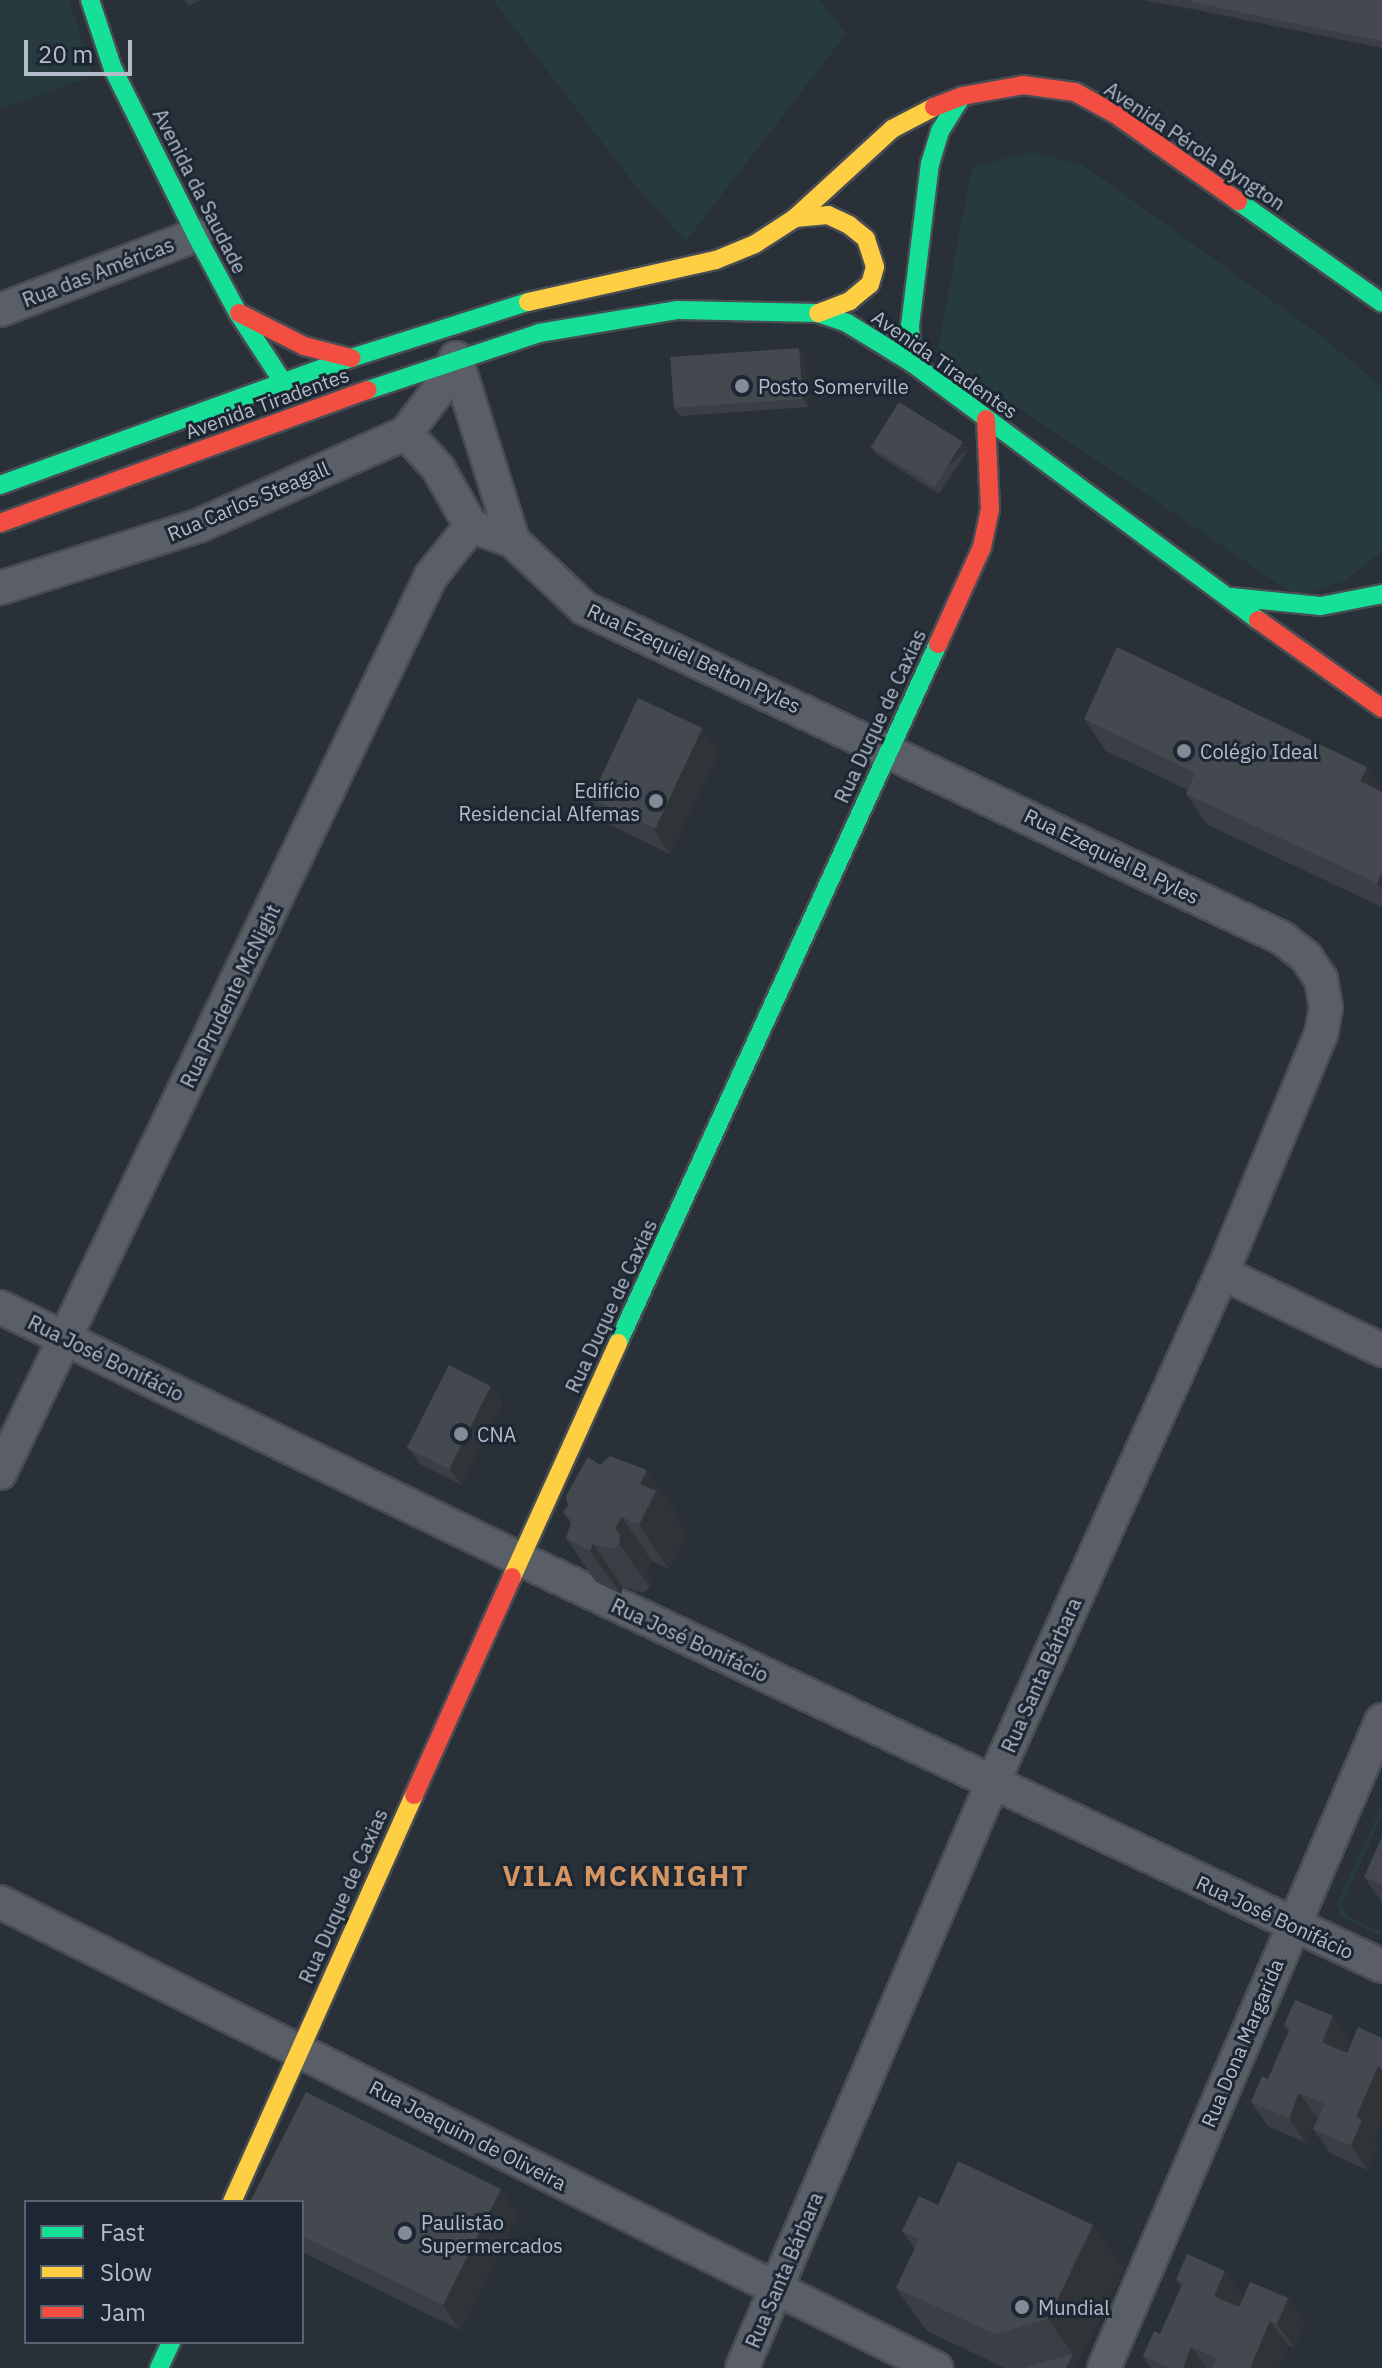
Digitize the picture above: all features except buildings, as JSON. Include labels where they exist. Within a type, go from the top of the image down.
[{"type":"main road","name":"Avenida da Saudade","points":[[90,0],[113,69],[196,235],[238,313],[283,382]]},
{"type":"main road","name":"Avenida Pérola Byngton","points":[[962,96],[1023,85],[1075,92],[1115,114],[1381,302]]},
{"type":"main road","name":"Avenida Tiradentes","points":[[0,485],[351,358],[540,298],[716,260],[755,244],[795,218],[892,129],[926,110],[962,96]]},
{"type":"main road","points":[[912,363],[910,326],[930,164],[940,131],[962,96]]},
{"type":"main road","points":[[795,218],[828,215],[849,225],[866,239],[873,257],[875,267],[870,284],[850,301],[818,313]]},
{"type":"main road","name":"Avenida Tiradentes","points":[[0,523],[456,358],[539,333],[678,310],[752,309],[818,313],[847,323],[912,363],[1224,596],[1382,708]]},
{"type":"main road","points":[[238,313],[304,346],[351,358]]},
{"type":"main road","points":[[283,382],[298,392],[334,403]]},
{"type":"main road","name":"Rua Duque de Caxias","points":[[233,2200],[520,1559],[982,547],[990,510],[991,469],[986,419]]},
{"type":"main road","points":[[1224,596],[1321,606],[1380,593]]},
{"type":"main road","points":[[159,2368],[170,2344]]},
{"type":"street","name":"Rua das Américas","points":[[0,310],[196,235]]},
{"type":"street","name":"Rua Carlos Steagall","points":[[0,588],[198,526],[406,433],[440,388],[456,358]]},
{"type":"street","points":[[456,358],[513,541]]},
{"type":"street","points":[[406,433],[438,468],[471,526]]},
{"type":"street","name":"Rua Ezequiel Belton Pyles","points":[[471,526],[513,541],[584,608],[889,750]]},
{"type":"street","name":"Rua Prudente McNight","points":[[0,1473],[431,576],[471,526]]},
{"type":"street","name":"Rua Ezequiel B. Pyles","points":[[889,750],[1282,938],[1306,957],[1321,979]]},
{"type":"street","name":"Rua Santa Bárbara","points":[[742,2368],[992,1784],[1222,1273],[1321,1034],[1326,1007],[1321,979]]},
{"type":"street","points":[[1222,1273],[1382,1350]]},
{"type":"street","name":"Rua José Bonifácio","points":[[0,1307],[520,1559],[1382,1966]]},
{"type":"street","name":"Rua Dona Margarida","points":[[1104,2368],[1382,1720]]},
{"type":"street","name":"Rua Joaquim de Oliveira","points":[[0,1902],[936,2368]]},
{"type":"green space","points":[[0,0],[69,0],[93,76],[0,109]]},
{"type":"green space","points":[[493,0],[820,0],[846,34],[686,241],[634,184]]},
{"type":"green space","points":[[1032,152],[1083,165],[1320,335],[1382,387],[1382,551],[1348,579],[1298,597],[937,353],[972,167]]},
{"type":"green space","points":[[1382,1805],[1382,1816],[1342,1903],[1346,1915],[1382,1932],[1382,1936],[1341,1917],[1337,1903]]},
{"type":"traffic: fast","points":[[90,0],[113,69],[196,235],[238,313],[283,382]]},
{"type":"traffic: fast","points":[[912,363],[910,326],[930,164],[940,131],[962,96]]},
{"type":"traffic: fast","points":[[1238,201],[1382,303]]},
{"type":"traffic: fast","points":[[0,485],[351,358],[528,302]]},
{"type":"traffic: fast","points":[[368,390],[539,333],[678,310],[818,313],[847,323],[912,363],[1258,620]]},
{"type":"traffic: fast","points":[[1231,597],[1321,606],[1382,594]]},
{"type":"traffic: fast","points":[[618,1343],[938,644]]},
{"type":"traffic: fast","points":[[159,2368],[170,2344]]},
{"type":"traffic: slow","points":[[528,302],[716,260],[755,244],[795,218],[892,129],[934,107]]},
{"type":"traffic: slow","points":[[795,218],[828,215],[849,225],[866,239],[875,267],[870,284],[850,301],[818,313]]},
{"type":"traffic: slow","points":[[512,1577],[618,1343]]},
{"type":"traffic: slow","points":[[233,2200],[414,1795]]},
{"type":"traffic: jam","points":[[934,107],[962,96],[1023,85],[1075,92],[1115,114],[1238,201]]},
{"type":"traffic: jam","points":[[239,313],[304,346],[351,358]]},
{"type":"traffic: jam","points":[[0,523],[368,390]]},
{"type":"traffic: jam","points":[[938,644],[982,547],[990,510],[986,419]]},
{"type":"traffic: jam","points":[[1258,620],[1382,708]]},
{"type":"traffic: jam","points":[[414,1795],[512,1577]]},
{"type":"place","name":"Posto Somerville","points":[[742,386]]},
{"type":"place","name":"Colégio Ideal","points":[[1184,751]]},
{"type":"place","name":"Edifício Residencial Alfemas","points":[[656,801]]},
{"type":"place","name":"CNA","points":[[461,1434]]},
{"type":"place","name":"Paulistão Supermercados","points":[[405,2233]]},
{"type":"place","name":"Mundial","points":[[1022,2307]]},
{"type":"district","name":"VILA MCKNIGHT","points":[[626,1876]]}]
